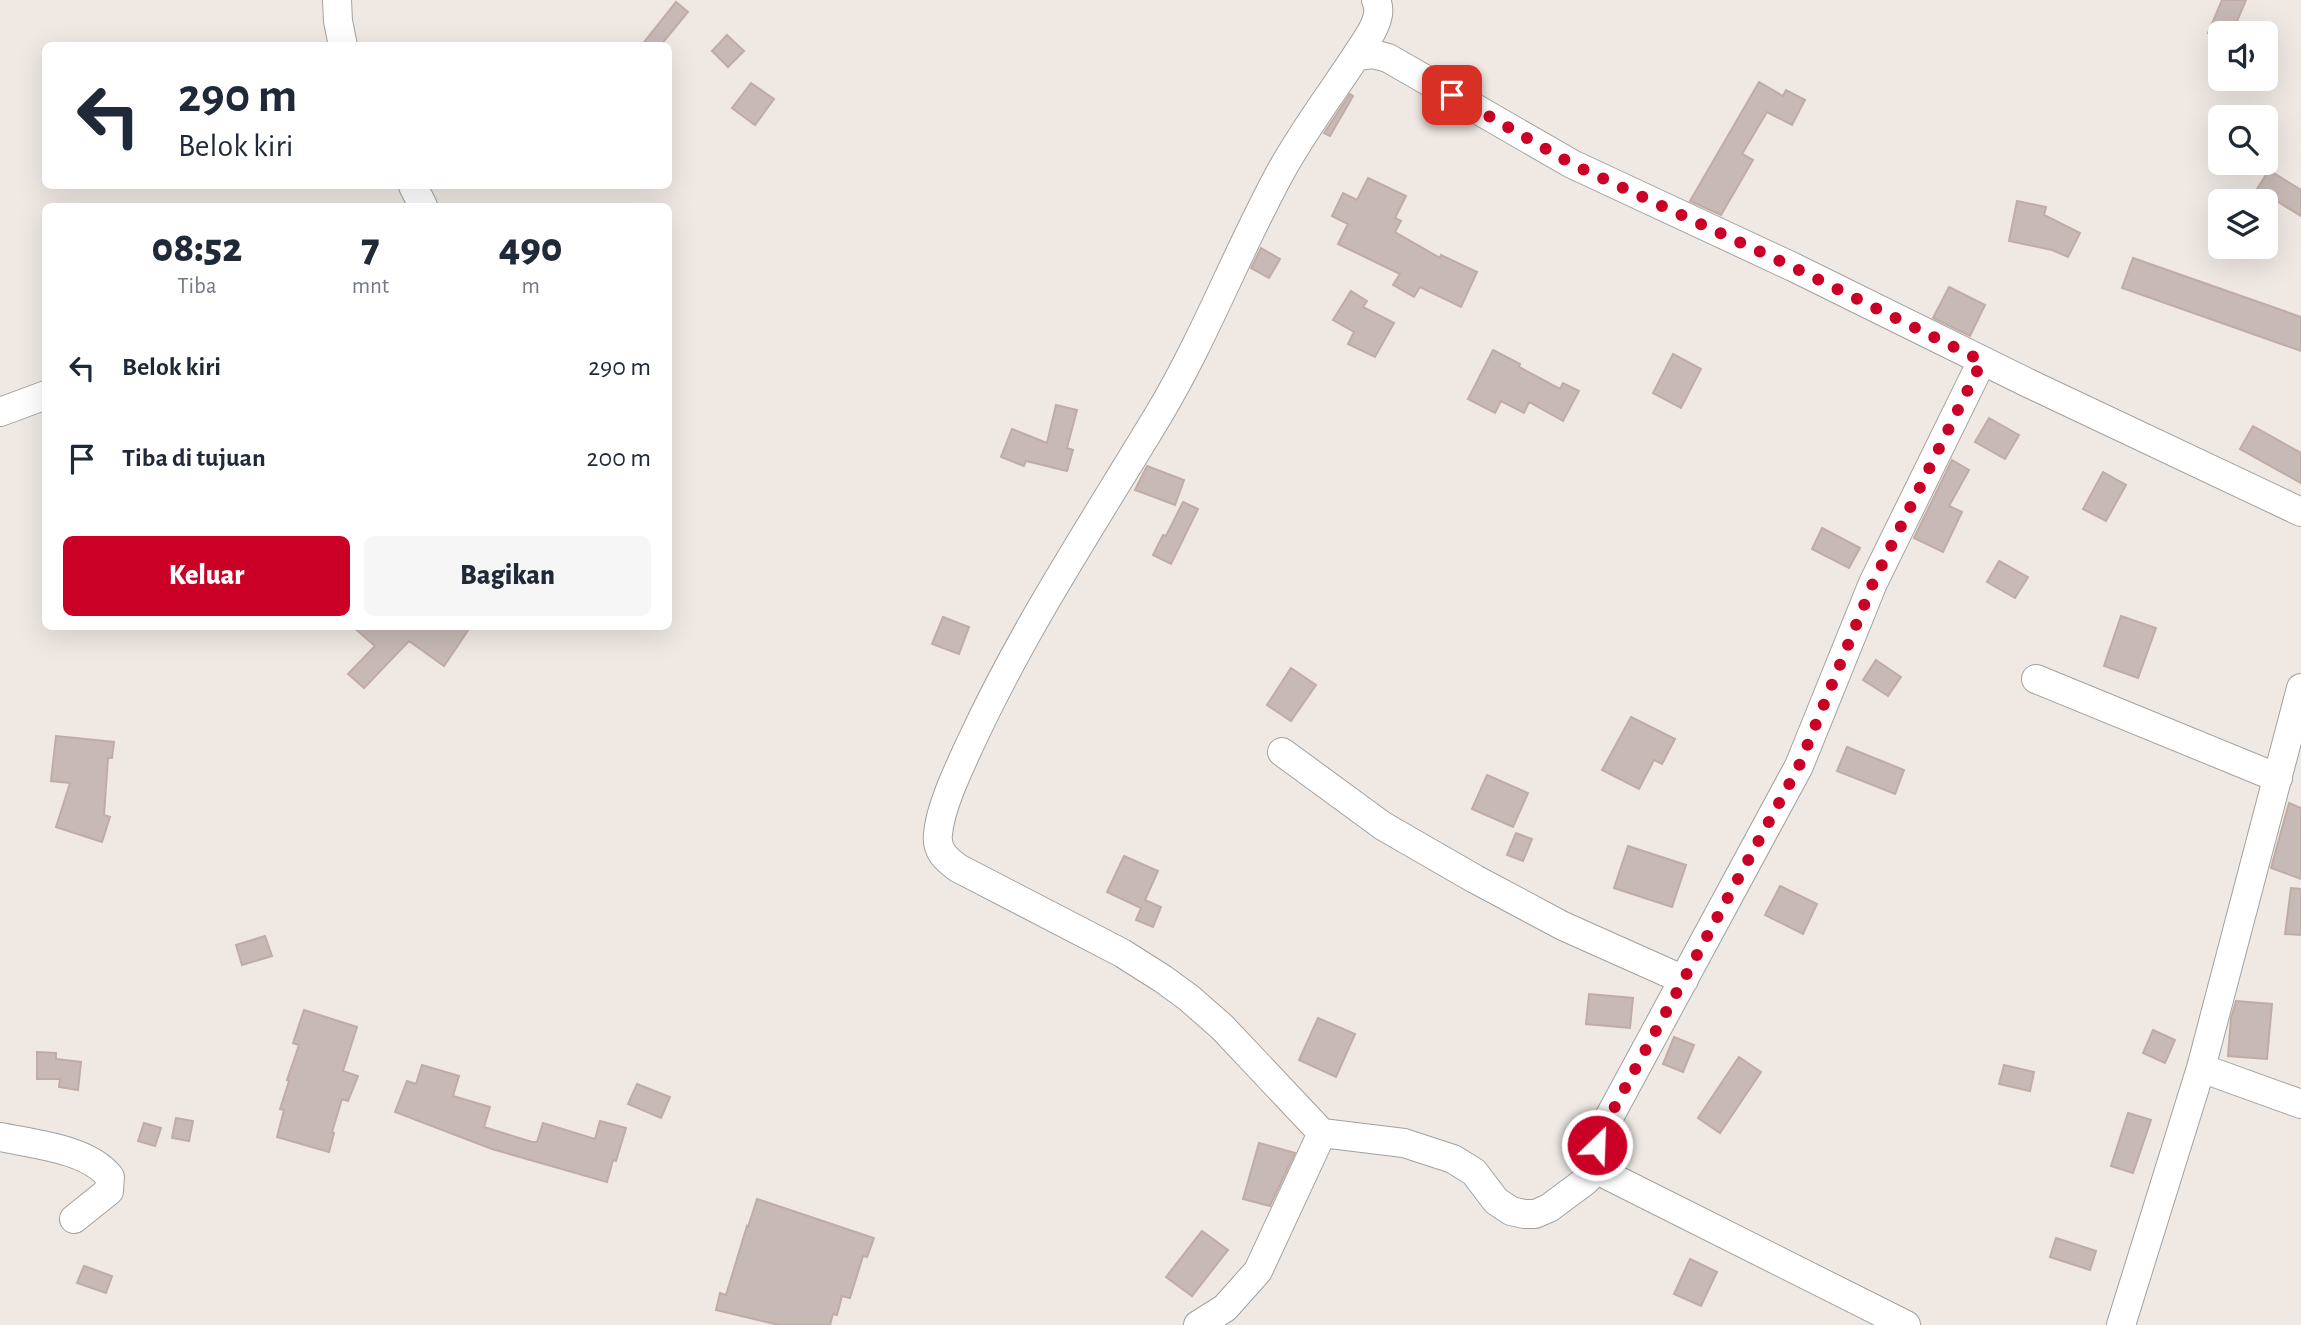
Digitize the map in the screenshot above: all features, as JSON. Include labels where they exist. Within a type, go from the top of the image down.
[{"type":"street","points":[[337,0],[342,42]]},
{"type":"street","points":[[1376,0],[1379,6],[1377,20],[1357,56],[1280,171],[1234,262],[1187,365],[1027,633],[987,707],[940,819],[937,836],[939,849],[947,860],[958,868],[1122,953],[1189,998],[1222,1027],[1322,1133],[1404,1143],[1453,1158],[1474,1172],[1496,1201],[1524,1214],[1535,1214],[1549,1208],[1601,1166]]},
{"type":"street","points":[[1357,56],[1373,54],[1388,58],[1572,164],[1793,267],[1982,361],[2301,512]]},
{"type":"street","points":[[1906,1325],[1609,1176],[1597,1156],[1599,1136],[1799,766],[1873,583],[1982,361]]},
{"type":"street","points":[[0,412],[42,396]]},
{"type":"street","points":[[2036,679],[2277,778]]},
{"type":"street","points":[[2121,1325],[2202,1068],[2301,688]]},
{"type":"street","points":[[1282,752],[1383,826],[1475,879],[1563,926],[1684,980]]},
{"type":"street","points":[[2202,1068],[2301,1104]]},
{"type":"street","points":[[1198,1325],[1225,1308],[1258,1272],[1322,1133]]},
{"type":"street","points":[[0,1137],[69,1152],[104,1168],[110,1177],[109,1191],[74,1219]]},
{"type":"building","points":[[2222,0],[2246,0],[2237,21],[2213,21]]},
{"type":"building","points":[[676,2],[688,12],[663,42],[644,42]]},
{"type":"building","points":[[727,35],[744,51],[728,67],[712,51]]},
{"type":"building","points":[[1759,82],[1783,96],[1786,90],[1805,100],[1792,125],[1767,112],[1742,154],[1753,160],[1721,215],[1690,201]]},
{"type":"building","points":[[751,83],[774,99],[755,125],[732,108]]},
{"type":"building","points":[[1350,94],[1353,96],[1330,136],[1324,133]]},
{"type":"building","points":[[2266,175],[2277,175],[2301,190],[2301,216],[2278,202],[2278,189],[2257,189]]},
{"type":"building","points":[[1368,178],[1406,196],[1395,218],[1401,221],[1395,232],[1440,258],[1441,255],[1477,272],[1461,307],[1420,287],[1414,297],[1393,285],[1400,274],[1338,244],[1348,224],[1332,216],[1343,193],[1357,200]]},
{"type":"building","points":[[2017,201],[2046,207],[2044,215],[2080,233],[2068,257],[2052,250],[2009,241]]},
{"type":"building","points":[[1261,248],[1280,259],[1269,278],[1251,268]]},
{"type":"building","points":[[2133,258],[2301,317],[2301,351],[2122,288]]},
{"type":"building","points":[[1949,287],[1985,305],[1970,336],[1933,318]]},
{"type":"building","points":[[1351,291],[1367,301],[1363,307],[1394,323],[1375,357],[1348,344],[1354,332],[1333,320]]},
{"type":"building","points":[[1493,350],[1560,389],[1563,383],[1579,391],[1563,421],[1529,402],[1524,413],[1501,401],[1495,413],[1468,399]]},
{"type":"building","points":[[1673,354],[1701,369],[1681,408],[1653,393]]},
{"type":"building","points":[[1056,405],[1077,410],[1067,448],[1073,450],[1067,471],[1026,461],[1024,466],[1001,457],[1012,429],[1047,443]]},
{"type":"building","points":[[1989,418],[2019,435],[2005,459],[1975,442]]},
{"type":"building","points":[[2253,426],[2301,453],[2301,483],[2240,449]]},
{"type":"building","points":[[1952,460],[1969,470],[1949,506],[1962,512],[1943,552],[1914,538]]},
{"type":"building","points":[[1147,466],[1184,480],[1175,505],[1135,490]]},
{"type":"building","points":[[2103,472],[2126,485],[2106,521],[2083,509]]},
{"type":"building","points":[[1183,502],[1198,509],[1171,564],[1153,555]]},
{"type":"building","points":[[1822,528],[1860,548],[1849,568],[1812,549]]},
{"type":"building","points":[[1999,561],[2028,577],[2015,598],[1987,582]]},
{"type":"building","points":[[2121,616],[2156,628],[2138,678],[2104,666]]},
{"type":"building","points":[[943,617],[969,627],[959,654],[932,644]]},
{"type":"building","points":[[357,630],[468,630],[444,666],[409,641],[364,688],[348,674],[375,646]]},
{"type":"building","points":[[1876,660],[1901,677],[1888,696],[1863,680]]},
{"type":"building","points":[[1291,668],[1316,685],[1291,721],[1267,705]]},
{"type":"building","points":[[1631,717],[1675,739],[1662,764],[1654,760],[1639,789],[1602,770]]},
{"type":"building","points":[[56,736],[114,742],[112,758],[108,758],[104,815],[110,817],[102,842],[56,827],[70,783],[51,781]]},
{"type":"building","points":[[1847,747],[1904,770],[1895,794],[1837,771]]},
{"type":"building","points":[[1487,775],[1528,793],[1513,827],[1472,809]]},
{"type":"building","points":[[2289,803],[2301,808],[2301,879],[2271,868]]},
{"type":"building","points":[[1516,833],[1532,839],[1523,861],[1507,855]]},
{"type":"building","points":[[1628,846],[1686,865],[1672,907],[1614,888]]},
{"type":"building","points":[[1124,856],[1158,871],[1145,900],[1161,907],[1153,927],[1136,920],[1141,908],[1107,892]]},
{"type":"building","points":[[1780,886],[1817,904],[1803,934],[1765,915]]},
{"type":"building","points":[[2291,888],[2301,889],[2301,935],[2285,934]]},
{"type":"building","points":[[265,936],[272,956],[242,965],[236,945]]},
{"type":"building","points":[[1589,994],[1633,998],[1630,1028],[1586,1024]]},
{"type":"building","points":[[2236,1001],[2272,1004],[2267,1059],[2228,1056],[2231,1018]]},
{"type":"building","points":[[304,1010],[357,1027],[343,1071],[358,1076],[348,1101],[342,1099],[329,1152],[277,1137],[284,1110],[280,1109],[299,1045],[293,1043]]},
{"type":"building","points":[[1318,1018],[1355,1034],[1336,1077],[1299,1060]]},
{"type":"building","points":[[2153,1030],[2175,1040],[2165,1063],[2143,1053]]},
{"type":"building","points":[[1674,1037],[1694,1045],[1683,1072],[1663,1064]]},
{"type":"building","points":[[37,1052],[56,1053],[56,1059],[81,1062],[78,1090],[59,1087],[60,1079],[37,1079]]},
{"type":"building","points":[[1739,1057],[1761,1072],[1720,1133],[1698,1118]]},
{"type":"building","points":[[422,1065],[459,1076],[453,1096],[490,1107],[484,1127],[532,1142],[537,1142],[543,1123],[595,1139],[600,1121],[626,1128],[607,1182],[492,1149],[395,1112],[407,1081],[416,1084]]},
{"type":"building","points":[[2004,1065],[2034,1072],[2030,1091],[1999,1084]]},
{"type":"building","points":[[637,1084],[670,1097],[661,1118],[628,1104]]},
{"type":"building","points":[[2128,1113],[2151,1120],[2133,1173],[2111,1166]]},
{"type":"building","points":[[176,1118],[193,1121],[189,1141],[172,1138]]},
{"type":"building","points":[[144,1123],[161,1128],[155,1146],[138,1141]]},
{"type":"building","points":[[1259,1143],[1295,1153],[1270,1206],[1243,1199]]},
{"type":"building","points":[[757,1199],[874,1238],[867,1257],[863,1256],[850,1298],[842,1296],[837,1315],[833,1314],[830,1325],[779,1325],[716,1310],[720,1293],[726,1295]]},
{"type":"building","points":[[1202,1231],[1228,1250],[1192,1296],[1166,1277]]},
{"type":"building","points":[[2056,1238],[2096,1251],[2090,1270],[2050,1257]]},
{"type":"building","points":[[1690,1259],[1717,1272],[1701,1306],[1674,1294]]},
{"type":"building","points":[[84,1266],[112,1276],[106,1293],[77,1283]]},
{"type":"route","points":[[1452,95],[1572,164],[1793,267],[1982,361],[1873,583],[1799,766],[1599,1136],[1597,1145]]}]
